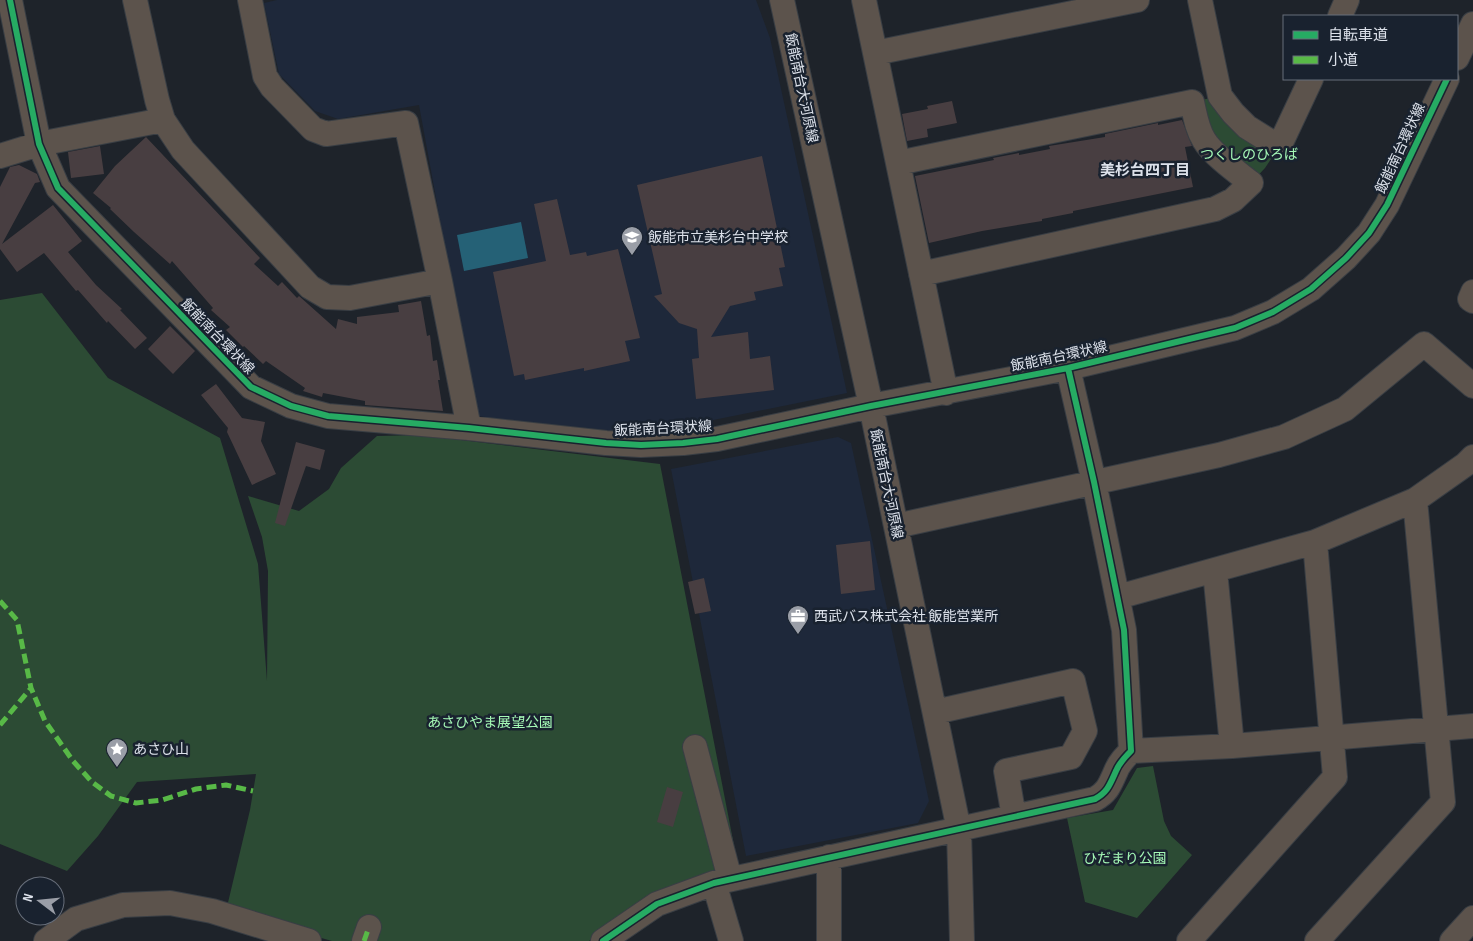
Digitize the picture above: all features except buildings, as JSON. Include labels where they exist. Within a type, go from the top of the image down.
[{"type":"street","name":"飯能南台環状線","points":[[10,0],[39,144],[58,188],[251,387],[291,406],[328,416],[641,445],[717,439],[871,406],[1068,368],[1235,328],[1273,312],[1310,289],[1346,258],[1369,232],[1387,205],[1447,80]]},
{"type":"street","points":[[135,0],[163,120],[183,150],[310,287],[327,297],[350,298],[440,281]]},
{"type":"street","points":[[250,0],[265,76],[272,87],[312,129],[326,134],[406,123],[469,428]]},
{"type":"street","name":"飯能南台大河原線","points":[[782,0],[871,406],[959,830],[962,941]]},
{"type":"street","points":[[864,0],[946,393]]},
{"type":"street","points":[[875,53],[1137,0]]},
{"type":"street","points":[[1200,0],[1220,96],[1247,127],[1279,147],[1311,80]]},
{"type":"street","points":[[1340,15],[1347,0]]},
{"type":"street","points":[[1458,56],[1473,24]]},
{"type":"street","points":[[898,163],[1192,102],[1204,141],[1226,163],[1251,183],[1234,200],[1215,209],[921,274]]},
{"type":"street","points":[[0,156],[39,144],[163,120]]},
{"type":"street","points":[[1473,292],[1470,299],[1473,301]]},
{"type":"street","points":[[896,526],[1219,455],[1284,437],[1346,409],[1424,344],[1473,386]]},
{"type":"street","points":[[1068,368],[1094,482],[1124,630],[1131,751]]},
{"type":"street","points":[[1118,597],[1314,542],[1415,500],[1473,457]]},
{"type":"street","points":[[1317,941],[1443,802],[1415,500]]},
{"type":"street","points":[[1189,941],[1335,777],[1314,542]]},
{"type":"street","points":[[1215,571],[1232,746]]},
{"type":"street","points":[[935,712],[1073,681],[1085,731],[1071,757],[1006,770],[1014,817]]},
{"type":"street","points":[[603,941],[657,904],[722,881],[1094,799],[1103,795],[1112,782],[1121,762],[1131,751],[1232,746],[1473,726]]},
{"type":"street","points":[[696,747],[732,941]]},
{"type":"street","points":[[829,857],[829,941]]},
{"type":"street","points":[[46,941],[76,919],[123,905],[170,903],[212,911],[309,941]]},
{"type":"street","points":[[1452,941],[1473,918]]},
{"type":"shaded area","name":"飯能市立美杉台中学校","points":[[277,0],[756,0],[770,38],[847,393],[644,434],[476,416],[419,105],[338,119],[315,111],[279,74],[264,3]]},
{"type":"shaded area","points":[[521,222],[528,258],[464,271],[457,235]]},
{"type":"shaded area","name":"西武バス株式会社 飯能営業所","points":[[838,437],[851,443],[929,801],[918,823],[746,856],[671,469]]},
{"type":"green space","name":"つくしのひろば","points":[[1220,96],[1279,147],[1265,168],[1251,183],[1226,163],[1192,102]]},
{"type":"green space","name":"あさひやま展望公園","points":[[42,293],[108,378],[220,438],[258,564],[267,681],[268,571],[262,537],[248,496],[299,511],[329,489],[341,468],[377,436],[420,435],[660,464],[738,866],[632,911],[589,941],[332,941],[226,911],[250,810],[256,774],[137,782],[98,836],[67,871],[0,844],[0,300]]},
{"type":"green space","name":"ひだまり公園","points":[[1153,766],[1164,821],[1171,836],[1192,855],[1137,918],[1085,902],[1067,818],[1113,810],[1137,768]]},
{"type":"marked path","points":[[0,601],[17,620],[31,688],[45,721],[73,761],[92,782],[111,796],[136,803],[162,800],[196,789],[226,785],[253,791]]},
{"type":"marked path","points":[[0,725],[31,688]]},
{"type":"marked path","points":[[364,941],[369,927]]},
{"type":"cycle path","points":[[10,0],[39,144],[58,188],[251,387],[291,406],[328,416],[641,445],[717,439],[871,406],[1068,368],[1235,328],[1273,312],[1311,289],[1346,258],[1369,233],[1387,205],[1447,80]]},
{"type":"cycle path","points":[[603,941],[657,904],[714,883],[1095,799],[1106,790],[1119,765],[1131,751],[1124,630],[1094,482],[1068,368]]},
{"type":"place","name":"飯能市立美杉台中学校","points":[[632,256]]},
{"type":"place","name":"西武バス株式会社 飯能営業所","points":[[798,635]]},
{"type":"place","name":"あさひ山","points":[[117,768]]},
{"type":"district","name":"美杉台四丁目","points":[[1145,170]]}]
